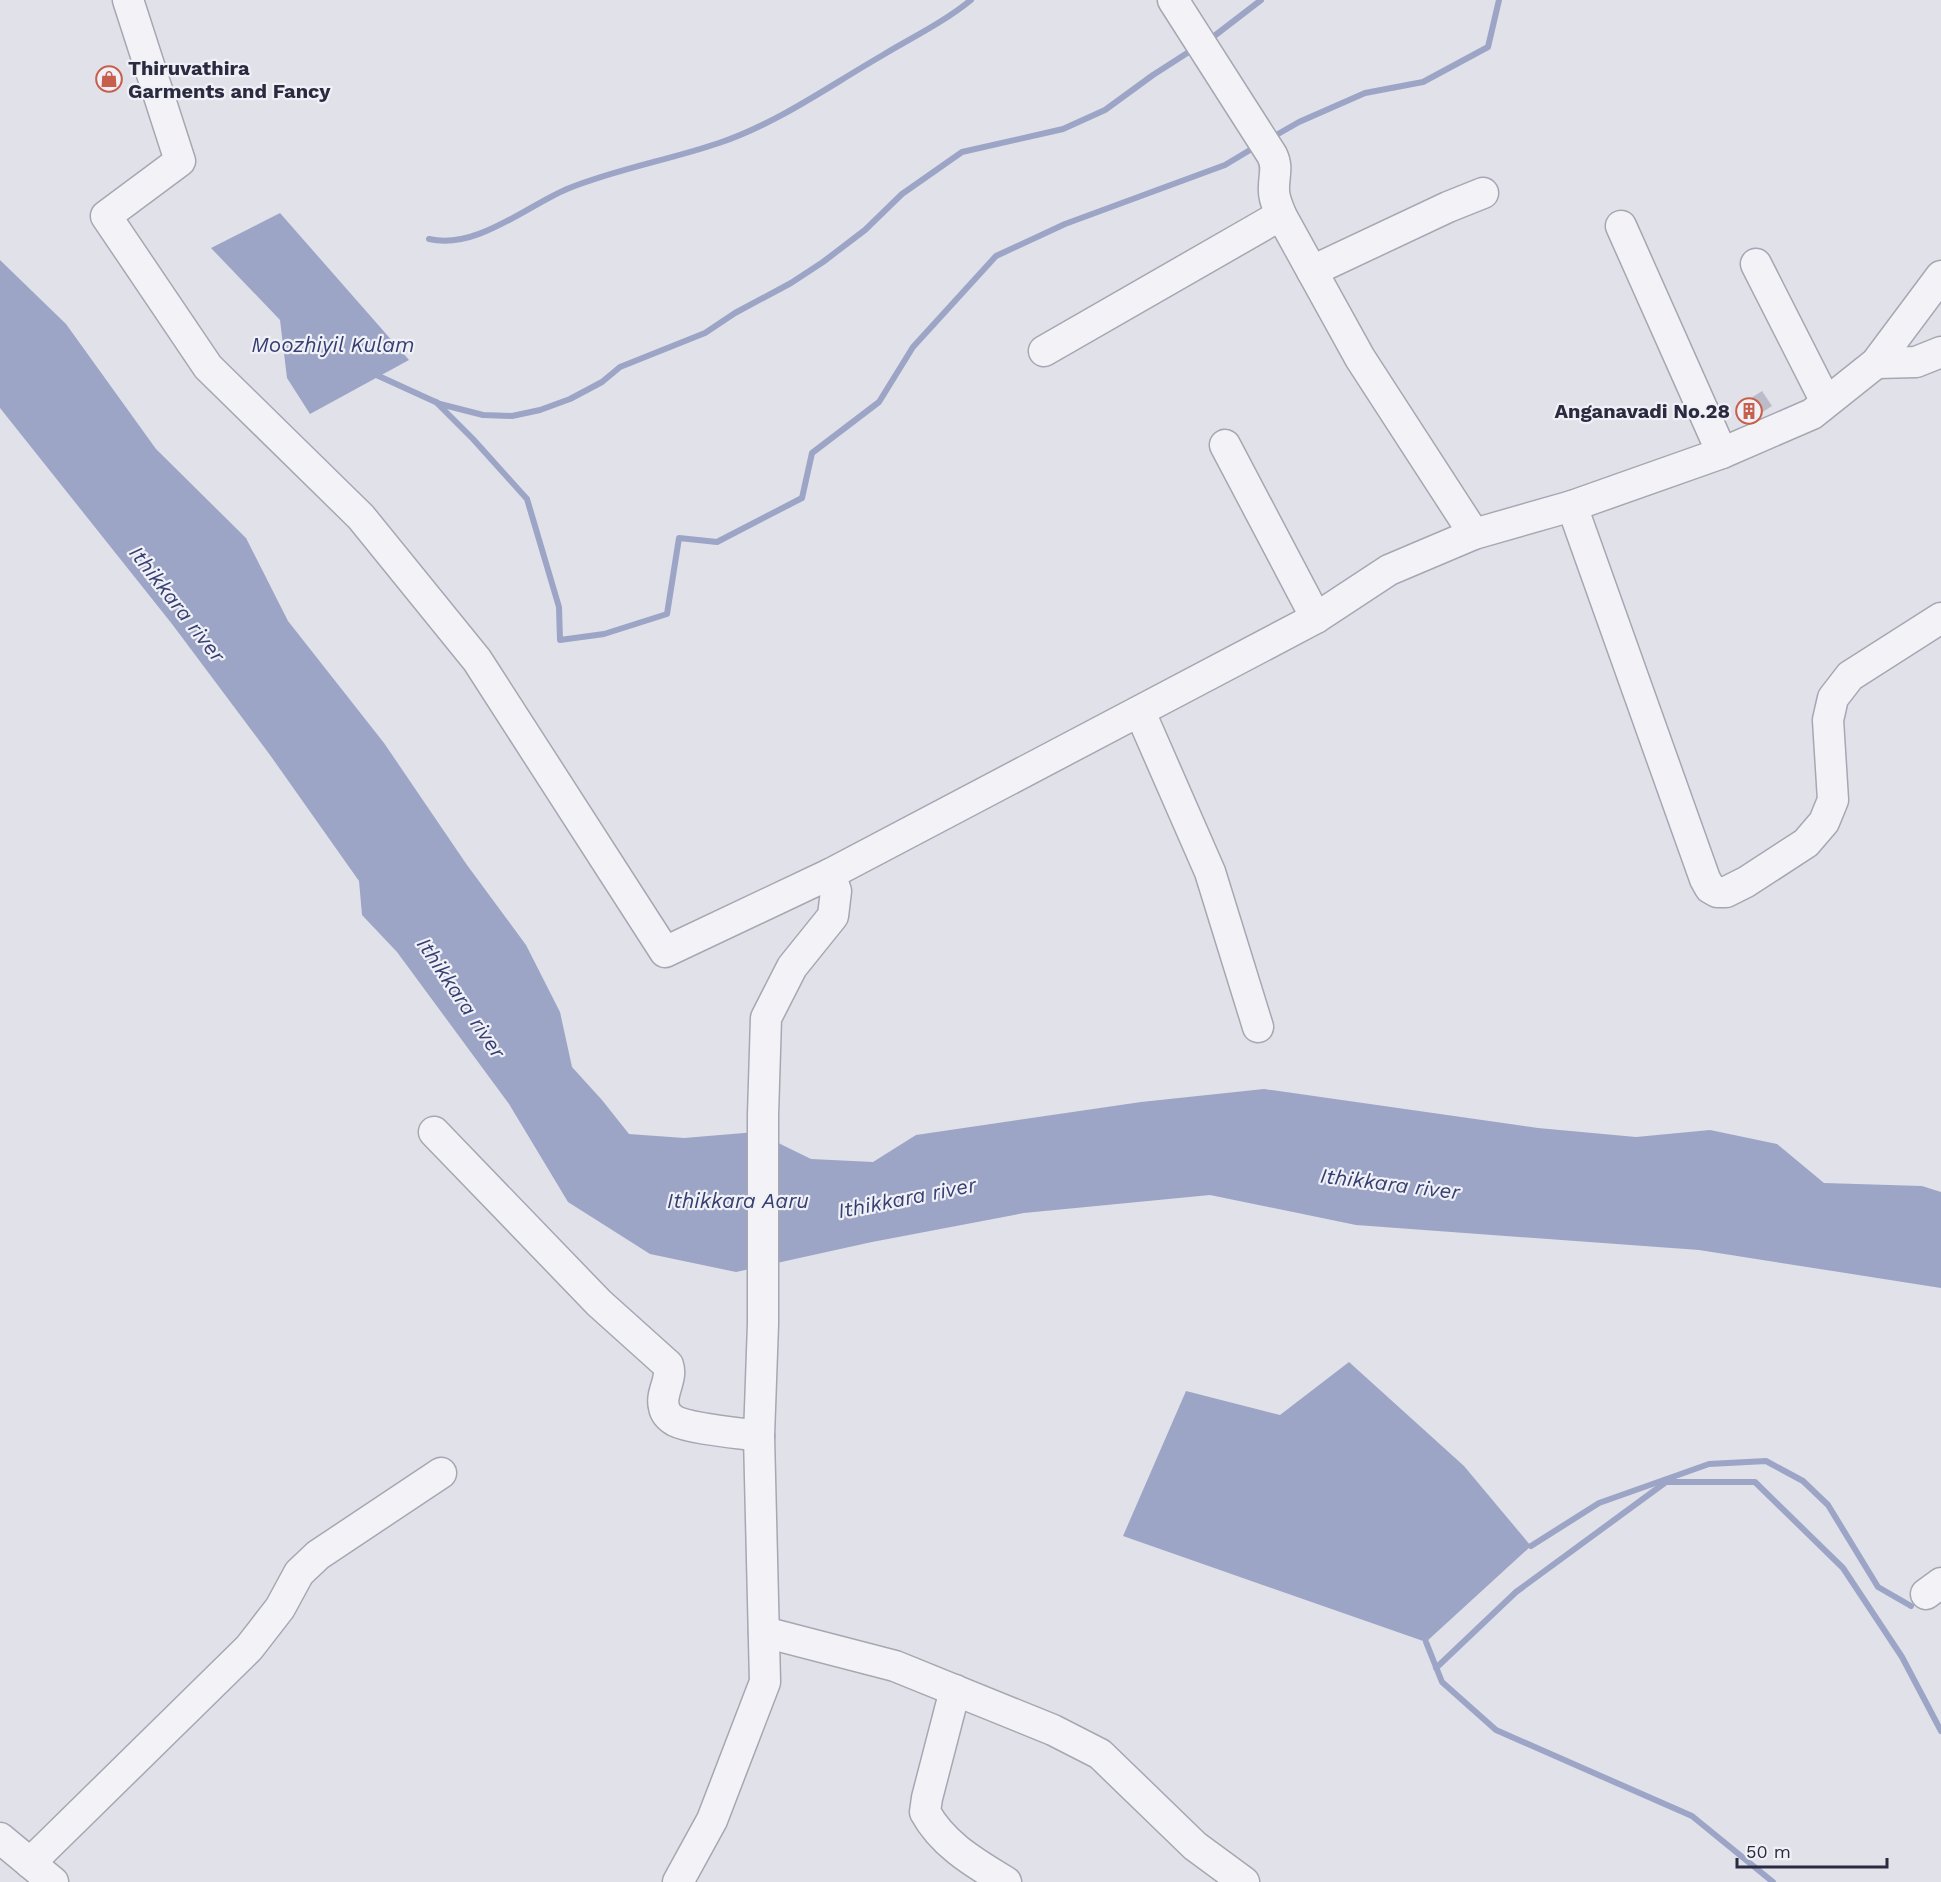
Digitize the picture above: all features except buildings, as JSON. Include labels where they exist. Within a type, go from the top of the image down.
[{"type":"street","points":[[128,0],[180,161],[106,216],[208,367],[361,517],[477,660],[665,952],[830,874],[1140,712],[1316,618],[1389,570],[1474,534],[1572,506],[1722,453],[1812,414],[1876,363],[1941,276]]},
{"type":"street","points":[[1173,0],[1272,154],[1276,164],[1275,199],[1281,215],[1360,358],[1474,534]]},
{"type":"street","points":[[1312,271],[1483,193]]},
{"type":"street","points":[[1044,351],[1281,215]]},
{"type":"street","points":[[1621,226],[1722,453]]},
{"type":"street","points":[[1756,264],[1826,402]]},
{"type":"street","points":[[1876,363],[1916,362],[1941,352]]},
{"type":"street","points":[[1225,445],[1316,618]]},
{"type":"street","points":[[1572,506],[1705,879],[1710,888],[1718,892],[1726,892],[1746,882],[1806,843],[1824,822],[1833,800],[1828,720],[1833,698],[1850,676],[1941,618]]},
{"type":"street","points":[[1140,712],[1210,872],[1258,1027]]},
{"type":"street","points":[[678,1882],[712,1820],[765,1682],[759,1437],[763,1324],[763,1115],[766,1018],[792,967],[833,916],[836,891],[830,874]]},
{"type":"street","points":[[434,1132],[599,1303],[668,1365],[670,1374],[663,1402],[669,1416],[684,1424],[759,1437]]},
{"type":"street","points":[[30,1863],[249,1648],[280,1608],[299,1573],[318,1555],[441,1473]]},
{"type":"street","points":[[764,1632],[895,1666],[1053,1730],[1100,1754],[1195,1846],[1244,1882]]},
{"type":"street","points":[[955,1690],[925,1812],[932,1825],[962,1854],[1006,1882]]},
{"type":"street","points":[[0,1838],[53,1882]]},
{"type":"water","name":"Moozhiyil Kulam","points":[[280,213],[409,360],[310,414],[287,378],[280,320],[211,248]]},
{"type":"water","name":"Ithikkara Aaru","points":[[0,260],[66,324],[156,449],[246,538],[288,621],[384,743],[467,865],[526,945],[560,1012],[572,1067],[629,1134],[684,1138],[756,1132],[811,1159],[873,1162],[916,1135],[1141,1102],[1264,1089],[1538,1128],[1636,1137],[1710,1130],[1777,1144],[1824,1183],[1922,1186],[1941,1192],[1941,1288],[1699,1250],[1356,1225],[1210,1195],[1024,1213],[872,1242],[736,1272],[650,1254],[568,1202],[509,1104],[397,952],[362,915],[359,881],[270,755],[172,624],[0,408]]},
{"type":"water","points":[[1349,1362],[1464,1466],[1531,1546],[1426,1642],[1123,1536],[1186,1391],[1280,1415]]},
{"type":"waterway","points":[[429,239],[447,241],[482,233],[567,189],[741,135],[803,103],[939,22],[971,0]]},
{"type":"waterway","points":[[1209,40],[1261,0]]},
{"type":"waterway","points":[[1278,134],[1299,122],[1365,93],[1423,82],[1488,47],[1499,0]]},
{"type":"waterway","points":[[372,373],[440,404],[483,415],[512,416],[540,410],[570,399],[602,382],[620,367],[705,333],[735,313],[791,283],[865,230],[902,194],[962,152],[1063,129],[1105,110],[1195,48]]},
{"type":"waterway","points":[[436,402],[527,499],[559,607],[560,640],[604,634],[667,614],[679,538],[717,542],[802,498],[812,453],[879,402],[913,347],[996,256],[1065,224],[1225,165],[1250,150]]},
{"type":"waterway","points":[[1531,1546],[1599,1503],[1709,1464],[1766,1461],[1803,1481],[1828,1505],[1878,1587],[1911,1606]]},
{"type":"waterway","points":[[1436,1668],[1516,1592],[1666,1482],[1755,1482],[1843,1568],[1902,1657],[1941,1731]]},
{"type":"waterway","points":[[1426,1642],[1442,1682],[1496,1730],[1692,1816],[1773,1882]]},
{"type":"place","name":"Thiruvathira Garments and Fancy","points":[[109,79]]},
{"type":"place","name":"Anganavadi No.28","points":[[1749,411]]},
{"type":"water label","name":"Ithikkara river","points":[[177,604]]},
{"type":"water label","name":"Ithikkara river","points":[[461,998]]},
{"type":"water label","name":"Ithikkara river","points":[[1390,1184]]},
{"type":"water label","name":"Ithikkara river","points":[[907,1198]]}]
